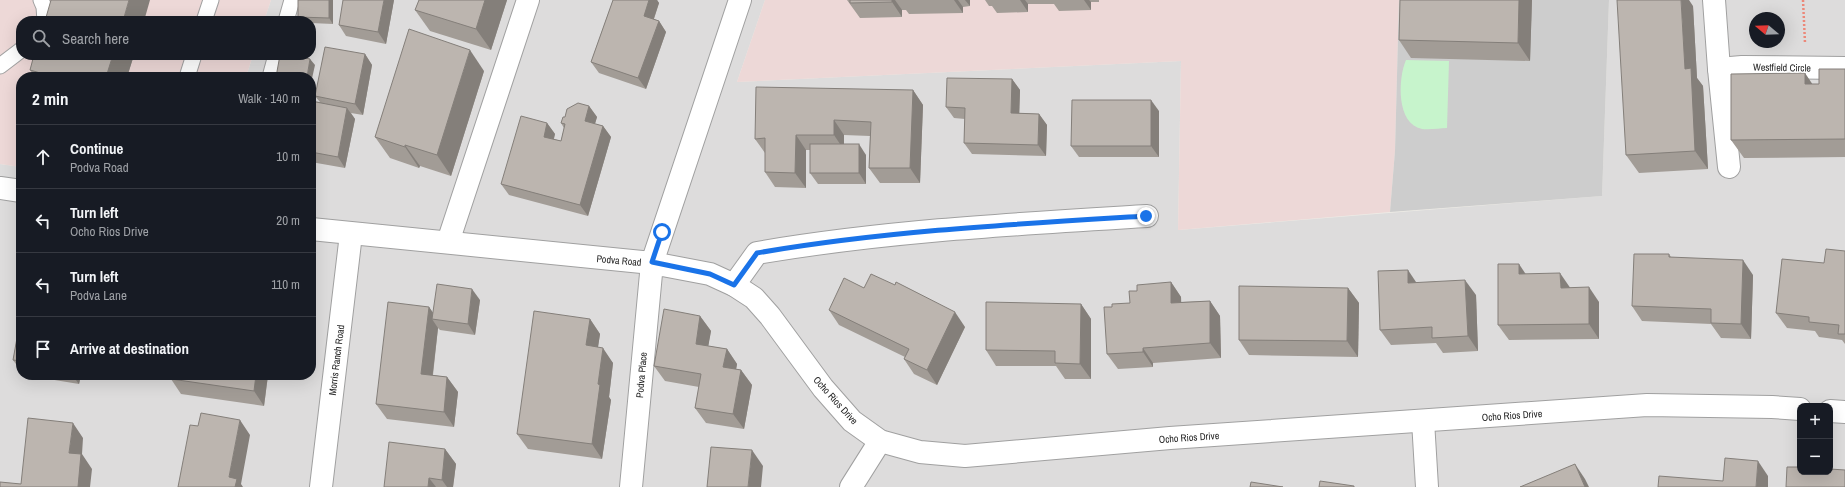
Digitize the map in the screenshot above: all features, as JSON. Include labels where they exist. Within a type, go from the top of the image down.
[{"type":"street","points":[[448,242],[528,0]]},
{"type":"street","name":"Podva Road","points":[[316,229],[351,234],[652,262],[740,0]]},
{"type":"street","points":[[1714,0],[1729,167]]},
{"type":"street","name":"Westfield Circle","points":[[1719,69],[1742,67],[1845,68]]},
{"type":"street","points":[[0,188],[16,190]]},
{"type":"street","points":[[734,285],[757,253],[815,243],[983,226],[1146,216]]},
{"type":"street","name":"Morris Ranch Road","points":[[321,487],[351,234]]},
{"type":"street","name":"Ocho Rios Drive","points":[[652,262],[710,274],[734,285],[754,298],[770,316],[823,388],[852,422],[880,441],[920,452],[965,456],[1170,438],[1647,405],[1797,409]]},
{"type":"street","name":"Podva Place","points":[[631,487],[652,262]]},
{"type":"street","points":[[1833,411],[1845,412]]},
{"type":"street","points":[[1423,421],[1427,487]]},
{"type":"street","points":[[851,487],[880,441]]},
{"type":"lane","points":[[41,0],[44,7],[45,16]]},
{"type":"lane","points":[[206,16],[211,0]]},
{"type":"lane","points":[[287,16],[292,0]]},
{"type":"lane","points":[[0,66],[16,54]]},
{"type":"lane","points":[[189,72],[192,60]]},
{"type":"lane","points":[[271,72],[275,60]]},
{"type":"path","points":[[1803,0],[1806,67]]},
{"type":"shaded area","points":[[0,0],[271,0],[266,16],[16,16],[16,60],[251,60],[248,72],[16,72],[16,166],[0,164]]},
{"type":"shaded area","points":[[271,0],[765,0],[737,82],[1181,61],[1178,230],[1602,196],[1609,0],[1845,0],[1845,487],[0,487],[0,164],[16,166],[16,380],[316,380],[316,72],[248,72],[251,60],[316,60],[316,16],[266,16]]},
{"type":"shaded area","points":[[765,0],[1399,0],[1395,151],[1390,212],[1178,230],[1181,61],[737,82]]},
{"type":"shaded area","points":[[1399,0],[1609,0],[1602,196],[1390,212],[1395,151]]},
{"type":"green space","points":[[1406,60],[1449,61],[1447,128],[1422,129],[1407,119],[1403,110],[1401,99],[1401,78]]},
{"type":"building","points":[[51,0],[129,0],[124,16],[46,16]]},
{"type":"building","points":[[298,0],[329,0],[329,18],[298,16]]},
{"type":"building","points":[[343,0],[384,0],[378,32],[339,25]]},
{"type":"building","points":[[419,0],[485,0],[476,29],[415,10]]},
{"type":"building","points":[[613,0],[649,0],[644,16],[659,21],[638,78],[591,62]]},
{"type":"building","points":[[850,0],[892,0],[892,2],[850,3]]},
{"type":"building","points":[[1400,0],[1519,0],[1518,43],[1399,40]]},
{"type":"building","points":[[1617,0],[1681,0],[1685,69],[1691,68],[1695,151],[1626,155]]},
{"type":"building","points":[[409,29],[470,50],[437,155],[405,145],[405,147],[375,137]]},
{"type":"building","points":[[325,47],[365,54],[355,104],[316,96]]},
{"type":"building","points":[[33,60],[111,60],[108,72],[37,72],[30,70]]},
{"type":"building","points":[[279,60],[310,60],[308,72],[277,72]]},
{"type":"building","points":[[1819,69],[1845,69],[1845,139],[1731,140],[1731,74],[1805,73],[1805,84],[1819,84]]},
{"type":"building","points":[[947,78],[1012,79],[1011,113],[1039,114],[1038,145],[964,143],[965,108],[946,107]]},
{"type":"building","points":[[756,87],[913,90],[910,168],[869,168],[871,122],[834,120],[834,135],[796,135],[795,173],[765,172],[765,138],[755,139]]},
{"type":"building","points":[[1072,100],[1151,100],[1151,146],[1071,146]]},
{"type":"building","points":[[316,102],[347,108],[338,157],[316,153]]},
{"type":"building","points":[[578,103],[589,106],[585,121],[603,126],[580,205],[501,184],[521,116],[547,123],[544,137],[561,141],[565,124],[561,123],[563,117],[565,117],[567,109]]},
{"type":"building","points":[[810,144],[859,144],[859,173],[810,173]]},
{"type":"building","points":[[1826,249],[1845,251],[1845,334],[1838,334],[1839,325],[1809,322],[1809,317],[1776,313],[1782,259],[1824,263]]},
{"type":"building","points":[[1634,254],[1669,254],[1669,257],[1743,260],[1741,324],[1711,323],[1711,309],[1632,306]]},
{"type":"building","points":[[1498,264],[1519,264],[1519,274],[1560,273],[1561,288],[1589,287],[1589,324],[1498,325]]},
{"type":"building","points":[[1408,270],[1408,283],[1465,280],[1468,336],[1432,338],[1432,327],[1380,330],[1378,271]]},
{"type":"building","points":[[871,274],[895,285],[896,282],[955,312],[927,370],[904,359],[909,349],[829,310],[844,278],[864,288]]},
{"type":"building","points":[[1171,282],[1171,303],[1210,301],[1210,343],[1143,348],[1143,352],[1107,354],[1104,307],[1112,307],[1112,304],[1130,303],[1129,291],[1137,291],[1137,285]]},
{"type":"building","points":[[437,284],[472,289],[468,324],[432,319]]},
{"type":"building","points":[[1239,286],[1348,288],[1347,341],[1239,340]]},
{"type":"building","points":[[388,302],[429,307],[421,374],[447,377],[444,412],[376,404]]},
{"type":"building","points":[[986,302],[1081,304],[1080,364],[1055,363],[1055,351],[986,350]]},
{"type":"building","points":[[664,309],[700,316],[696,344],[727,349],[723,367],[741,370],[733,414],[695,408],[701,374],[654,366]]},
{"type":"building","points":[[534,311],[590,319],[586,345],[603,348],[598,384],[600,385],[592,444],[517,434]]},
{"type":"building","points":[[16,344],[16,360],[13,360]]},
{"type":"building","points":[[178,380],[255,380],[254,391]]},
{"type":"building","points":[[201,413],[240,420],[229,477],[237,479],[235,487],[178,487],[190,425],[198,426]]},
{"type":"building","points":[[28,418],[73,423],[69,453],[81,454],[78,487],[0,487],[0,482],[21,484]]},
{"type":"building","points":[[389,442],[445,449],[442,480],[429,478],[428,487],[384,487]]},
{"type":"building","points":[[711,447],[752,450],[748,487],[707,487]]},
{"type":"building","points":[[1725,458],[1758,461],[1756,487],[1658,487],[1659,476],[1723,481]]},
{"type":"building","points":[[1575,464],[1585,487],[1520,487]]},
{"type":"building","points":[[1787,467],[1797,467],[1797,475],[1833,475],[1833,469],[1845,470],[1845,487],[1786,487]]},
{"type":"building","points":[[1320,481],[1354,486],[1354,487],[1319,487]]},
{"type":"building","points":[[1251,482],[1283,487],[1250,487]]},
{"type":"route","points":[[662,232],[652,262],[710,274],[734,285],[757,253],[815,243],[983,226],[1146,216]]}]
